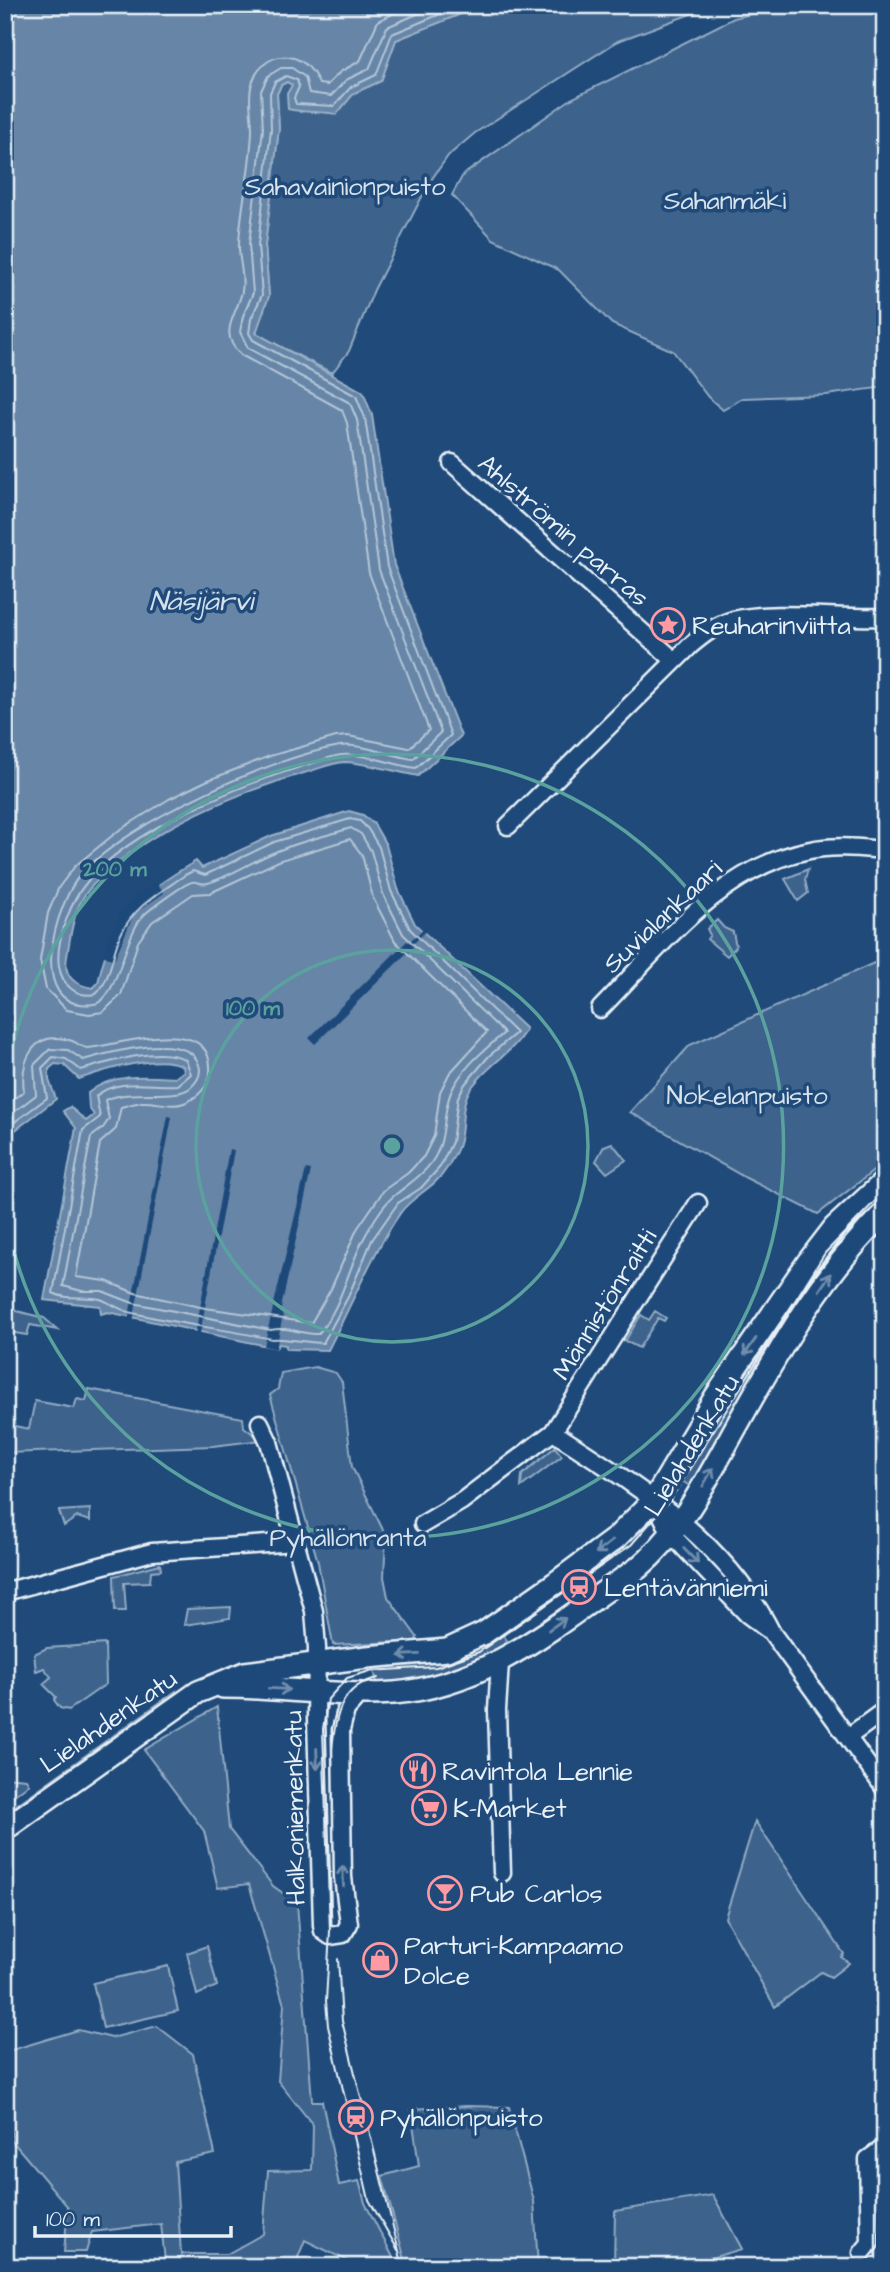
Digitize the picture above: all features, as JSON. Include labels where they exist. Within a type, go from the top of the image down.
[{"type":"main road","name":"Lielahdenkatu","points":[[5,1829],[168,1711],[211,1687],[245,1673],[317,1663],[430,1654],[464,1645],[501,1622],[616,1538],[653,1500],[716,1396],[808,1262],[835,1227],[885,1181]]},
{"type":"main road","name":"Lielahdenkatu","points":[[211,1687],[361,1693],[396,1692],[442,1685],[500,1662],[638,1567],[677,1527],[760,1385],[823,1285],[856,1241],[885,1212]]},
{"type":"street","name":"Ahlströmin parras","points":[[452,463],[676,661]]},
{"type":"street","points":[[508,826],[712,628],[733,620],[885,617]]},
{"type":"street","name":"Suvialankaari","points":[[600,1009],[722,887],[754,868],[812,849],[885,850]]},
{"type":"street","name":"Männistönraitti","points":[[553,1432],[698,1203]]},
{"type":"street","name":"Halkoniemenkatu","points":[[260,1423],[269,1442],[314,1611],[322,1925],[323,1931],[330,1936],[343,1934],[349,1924],[343,1877],[341,1730],[346,1710],[361,1693]]},
{"type":"street","points":[[423,1524],[463,1501],[553,1432],[653,1500],[747,1614],[772,1633],[885,1789]]},
{"type":"street","points":[[5,1592],[152,1552],[296,1542]]},
{"type":"street","points":[[500,1662],[496,1710],[502,1872]]},
{"type":"street","points":[[848,1737],[885,1710]]},
{"type":"street","points":[[862,2253],[870,2244],[868,2159],[885,2147]]},
{"type":"green space","name":"Sahavainionpuisto","points":[[483,5],[715,5],[618,41],[475,133],[448,156],[429,183],[374,290],[349,351],[332,373],[256,334],[258,320],[269,296],[265,245],[279,128],[277,94],[281,85],[287,82],[292,85],[300,112],[311,109],[336,114],[354,93],[381,81],[396,40]]},
{"type":"green space","name":"Sahanmäki","points":[[788,5],[885,5],[885,387],[826,395],[743,398],[723,410],[708,397],[673,351],[612,324],[559,270],[493,239],[452,195],[463,175],[571,99],[734,18]]},
{"type":"green space","points":[[808,869],[805,880],[808,893],[798,901],[785,879]]},
{"type":"green space","points":[[717,920],[724,928],[733,932],[736,947],[727,956],[707,939],[710,935],[707,929]]},
{"type":"green space","name":"Nokelanpuisto","points":[[874,963],[885,963],[885,1162],[818,1214],[746,1178],[630,1112],[690,1045]]},
{"type":"green space","points":[[612,1143],[626,1160],[607,1173],[596,1161],[604,1146]]},
{"type":"green space","points":[[885,1186],[885,1206],[695,1489],[675,1477],[807,1271]]},
{"type":"green space","points":[[5,1308],[44,1318],[58,1330],[30,1325],[27,1335],[15,1333],[5,1324]]},
{"type":"green space","points":[[655,1311],[666,1318],[664,1321],[658,1318],[639,1348],[625,1341],[641,1315],[649,1320]]},
{"type":"green space","name":"Pyhällönranta","points":[[315,1367],[336,1373],[342,1382],[352,1467],[386,1536],[384,1577],[388,1597],[417,1637],[416,1641],[333,1645],[318,1562],[270,1395],[278,1389],[281,1373]]},
{"type":"green space","points":[[89,1389],[243,1418],[244,1427],[261,1440],[213,1446],[5,1453],[5,1424],[29,1429],[35,1401],[74,1408],[77,1399],[86,1401]]},
{"type":"green space","points":[[555,1447],[562,1456],[521,1487],[522,1475]]},
{"type":"green space","points":[[90,1509],[90,1521],[77,1517],[64,1526],[59,1511]]},
{"type":"green space","points":[[160,1564],[161,1570],[151,1571],[150,1582],[124,1583],[126,1611],[115,1611],[114,1576]]},
{"type":"green space","points":[[231,1607],[230,1618],[184,1625],[187,1609]]},
{"type":"green space","points":[[499,1629],[513,1649],[470,1670],[378,1687],[372,1662]]},
{"type":"green space","points":[[105,1644],[106,1684],[69,1710],[60,1708],[54,1700],[56,1697],[43,1684],[51,1677],[44,1668],[36,1671],[34,1654],[47,1648]]},
{"type":"green space","points":[[176,1691],[177,1695],[5,1818],[5,1813]]},
{"type":"green space","points":[[217,1707],[229,1829],[273,1886],[297,1903],[312,2101],[322,2101],[339,2185],[359,2181],[365,2203],[398,2267],[360,2267],[305,2240],[294,2267],[157,2267],[165,2261],[161,2224],[92,2232],[86,2252],[64,2252],[68,2207],[13,2142],[5,2098],[5,2052],[78,2030],[112,2038],[157,2026],[193,2054],[215,2154],[175,2162],[181,2254],[227,2254],[263,2234],[268,2171],[312,2170],[313,2125],[278,2081],[284,2005],[249,1884],[218,1888],[204,1831],[144,1750]]},
{"type":"green space","points":[[5,1777],[26,1779],[29,1784],[5,1802]]},
{"type":"green space","points":[[755,1821],[844,1954],[841,1957],[849,1963],[831,1977],[821,1972],[775,2007],[725,1918]]},
{"type":"green space","points":[[207,1946],[217,1986],[197,1995],[187,1953]]},
{"type":"green space","points":[[168,1966],[178,2011],[103,2028],[93,1983]]},
{"type":"green space","points":[[509,2107],[534,2201],[538,2267],[407,2267],[382,2176],[419,2166],[411,2109]]},
{"type":"green space","points":[[713,2195],[742,2249],[680,2267],[614,2267],[615,2211]]},
{"type":"water","name":"Näsijärvi","points":[[5,5],[483,5],[396,40],[381,81],[354,93],[337,114],[288,109],[287,94],[292,85],[287,82],[281,85],[277,94],[279,128],[265,245],[269,296],[256,333],[363,392],[372,415],[394,565],[461,736],[418,776],[363,764],[335,763],[220,803],[165,830],[116,864],[87,892],[74,918],[66,964],[72,979],[93,988],[98,983],[111,941],[120,924],[144,897],[159,885],[196,861],[202,868],[271,836],[349,811],[363,815],[374,824],[386,845],[398,889],[415,924],[526,1029],[515,1045],[472,1087],[465,1100],[461,1137],[454,1156],[442,1175],[406,1206],[390,1228],[328,1350],[286,1349],[286,1345],[279,1344],[276,1348],[108,1312],[101,1314],[100,1306],[44,1300],[76,1128],[63,1111],[70,1107],[86,1121],[94,1115],[89,1108],[88,1093],[97,1087],[129,1077],[175,1078],[184,1071],[183,1066],[173,1062],[146,1062],[79,1079],[64,1065],[55,1064],[49,1069],[49,1080],[56,1099],[5,1138]]},
{"type":"pier","points":[[157,882],[164,893],[134,914],[114,960],[102,955],[119,915],[131,900]]},
{"type":"pier","points":[[424,928],[427,930],[413,947],[315,1044],[309,1038],[407,941]]},
{"type":"pier","points":[[168,1116],[172,1117],[133,1322],[128,1321]]},
{"type":"pier","points":[[229,1149],[234,1150],[200,1334],[195,1335]]},
{"type":"pier","points":[[306,1169],[311,1170],[280,1313],[283,1315],[276,1349],[264,1346]]},
{"type":"tram line","points":[[398,2250],[369,2200],[328,2026],[326,2001],[330,1931],[323,1729],[328,1699],[347,1678],[370,1671],[436,1667],[479,1652],[631,1545],[670,1500],[825,1253],[885,1191]]},
{"type":"tram line","points":[[332,1750],[335,1725],[342,1704],[356,1687],[378,1678]]},
{"type":"tram line","points":[[338,1959],[342,2021],[403,2267]]},
{"type":"place","name":"Reuharinviitta","points":[[668,625]]},
{"type":"place","name":"Lentävänniemi","points":[[579,1587]]},
{"type":"place","name":"Ravintola Lennie","points":[[418,1771]]},
{"type":"place","name":"K-Market","points":[[429,1808]]},
{"type":"place","name":"Pub Carlos","points":[[445,1893]]},
{"type":"place","name":"Parturi-Kampaamo Dolce","points":[[380,1960]]},
{"type":"place","name":"Pyhällönpuisto","points":[[356,2117]]}]
